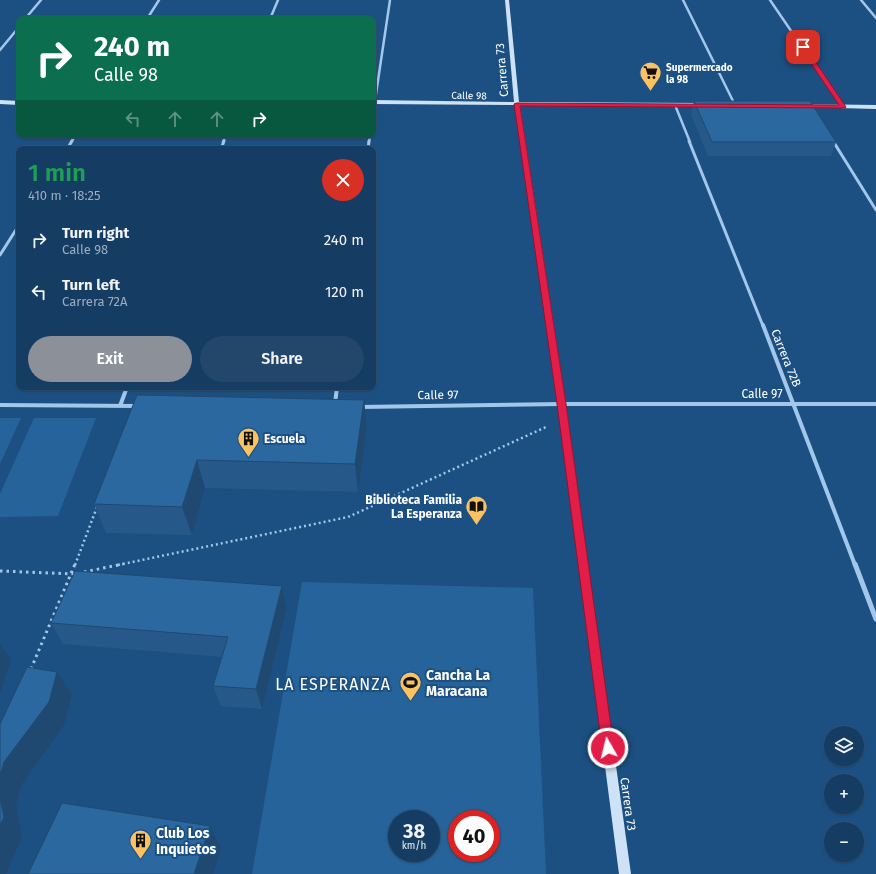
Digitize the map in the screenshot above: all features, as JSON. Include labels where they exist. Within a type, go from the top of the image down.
[{"type":"street","points":[[28,16],[41,0]]},
{"type":"street","points":[[149,16],[159,0]]},
{"type":"street","points":[[271,16],[278,0]]},
{"type":"street","points":[[376,89],[390,0]]},
{"type":"street","name":"Carrera 73","points":[[508,0],[517,104],[562,404],[625,874]]},
{"type":"street","points":[[683,0],[735,105]]},
{"type":"street","points":[[770,0],[843,107]]},
{"type":"street","points":[[861,0],[876,18]]},
{"type":"street","points":[[0,50],[16,31]]},
{"type":"street","points":[[0,102],[16,102]]},
{"type":"street","name":"Calle 98","points":[[376,102],[712,105]]},
{"type":"street","name":"Carrera 72B","points":[[675,105],[794,404],[876,619]]},
{"type":"street","points":[[727,105],[742,105]]},
{"type":"street","points":[[798,106],[814,109],[876,107]]},
{"type":"street","points":[[833,140],[876,210]]},
{"type":"street","points":[[0,255],[16,230]]},
{"type":"street","points":[[120,406],[126,390]]},
{"type":"street","points":[[335,407],[337,390]]},
{"type":"street","name":"Calle 97","points":[[358,407],[562,404],[876,404]]},
{"type":"street","points":[[0,405],[143,406]]},
{"type":"street","points":[[327,407],[343,407]]},
{"type":"path","points":[[0,571],[71,575],[348,517],[531,435],[563,416]]},
{"type":"path","points":[[31,669],[71,575],[99,501]]},
{"type":"shaded area","points":[[0,418],[21,418],[0,464]]},
{"type":"shaded area","points":[[34,418],[96,418],[58,516],[0,517],[0,494]]},
{"type":"shaded area","name":"Cancha La Maracana","points":[[302,582],[533,588],[546,874],[252,874]]},
{"type":"building","points":[[694,101],[810,101],[836,142],[712,142]]},
{"type":"building","points":[[137,395],[364,400],[355,464],[197,460],[182,507],[94,504]]},
{"type":"building","points":[[75,571],[282,586],[256,689],[213,686],[228,637],[51,623]]},
{"type":"building","points":[[27,667],[57,672],[49,702],[4,762],[0,776],[0,724]]},
{"type":"building","points":[[0,797],[4,817],[0,825]]},
{"type":"building","points":[[62,803],[210,826],[194,874],[28,874]]},
{"type":"place","name":"Supermercado la 98","points":[[650,92]]},
{"type":"place","name":"Escuela","points":[[248,458]]},
{"type":"place","name":"Biblioteca Familia La Esperanza","points":[[477,526]]},
{"type":"place","name":"Cancha La Maracana","points":[[410,702]]},
{"type":"place","name":"Club Los Inquietos","points":[[140,860]]},
{"type":"district","name":"LA ESPERANZA","points":[[333,684]]},
{"type":"route","points":[[608,748],[562,404],[517,104],[784,105],[843,107],[803,47]]}]
